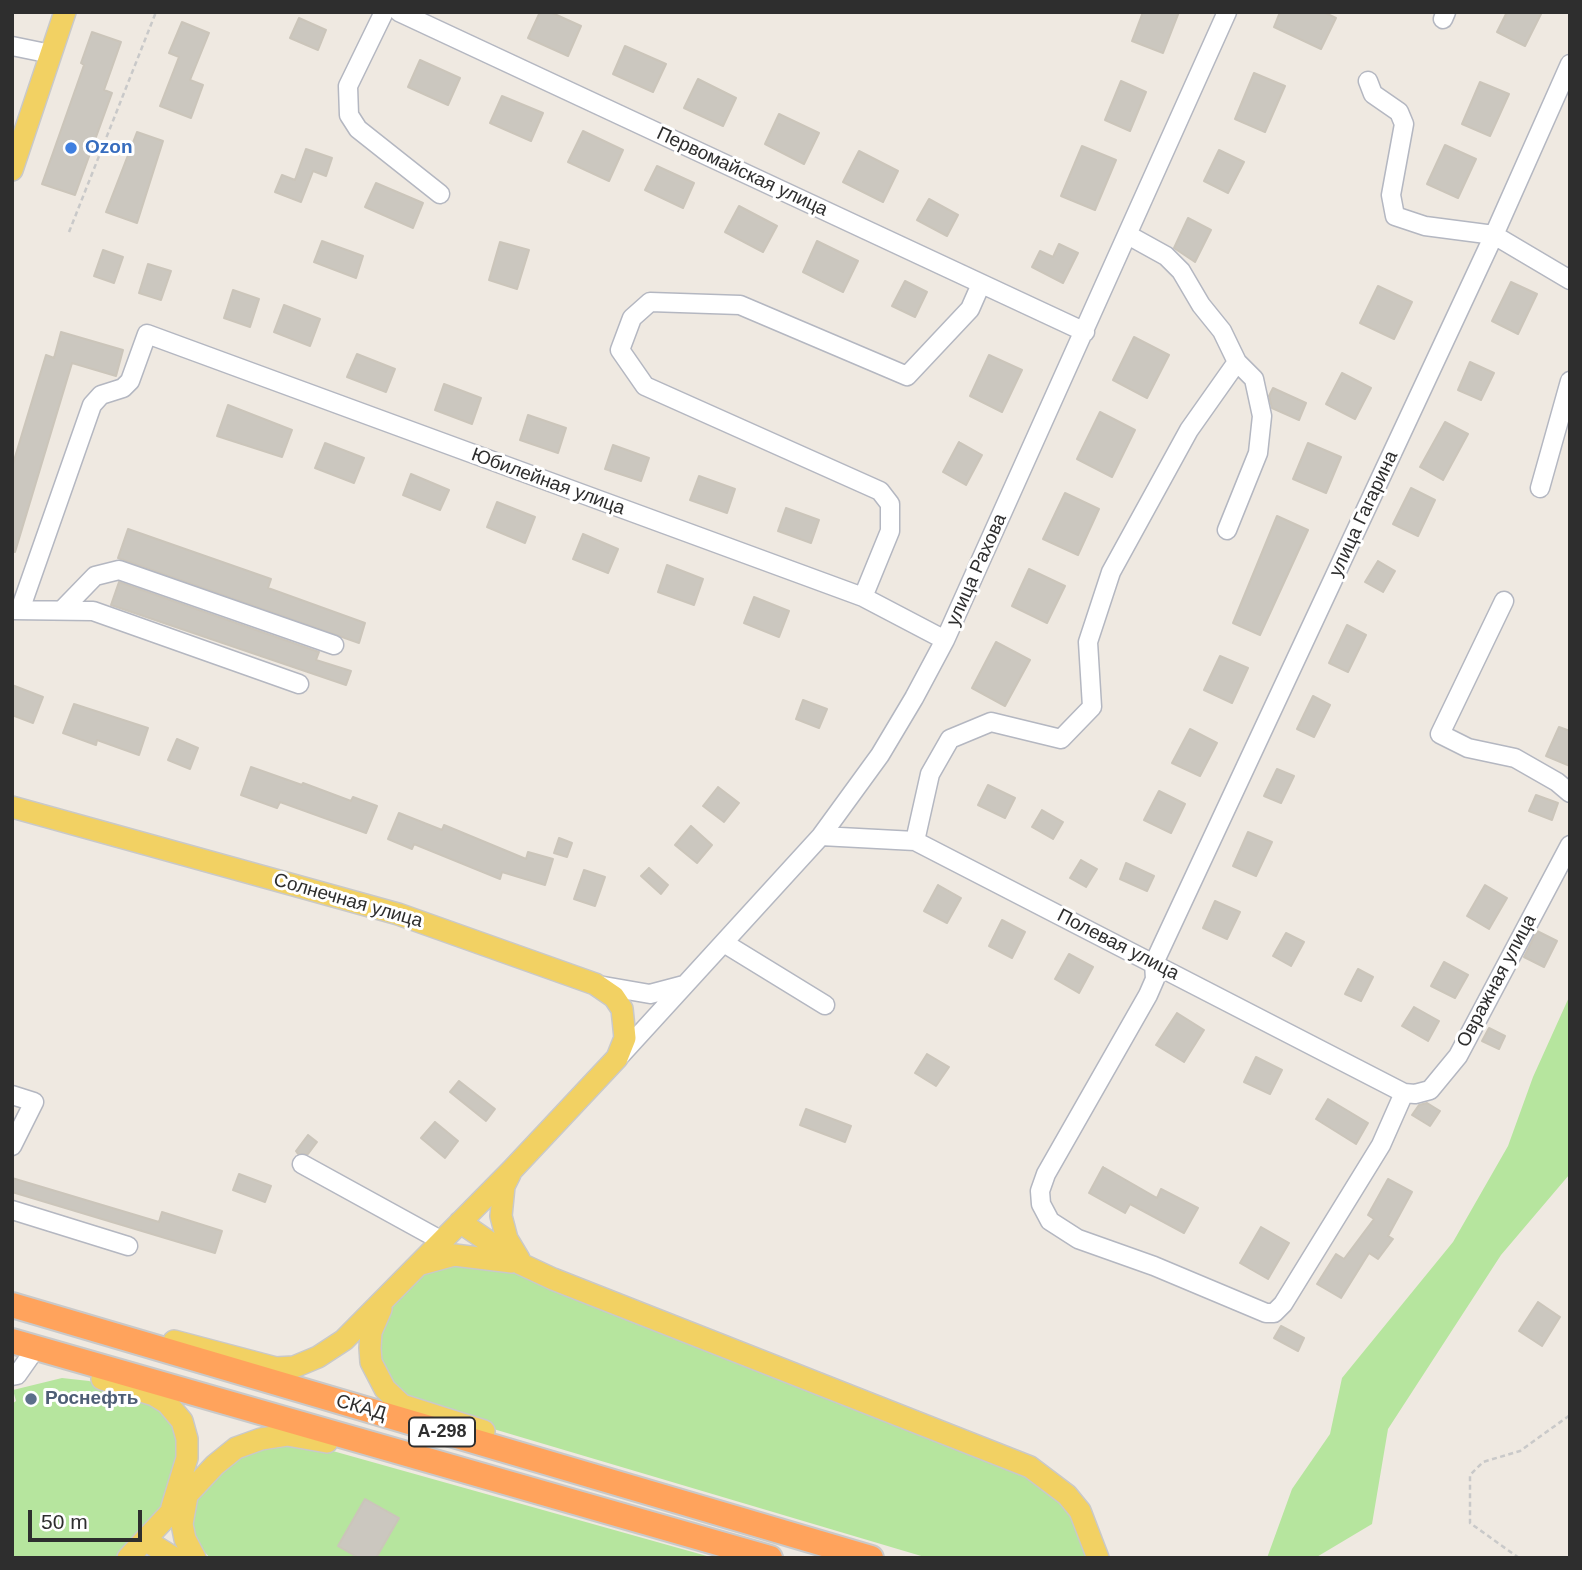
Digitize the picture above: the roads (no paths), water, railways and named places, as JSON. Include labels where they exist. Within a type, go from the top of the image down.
[{"type":"highway","name":"СКАД","points":[[12,1305],[871,1558]]},
{"type":"highway","name":"СКАД","points":[[24,1344],[770,1558]]},
{"type":"main road","points":[[12,170],[65,12]]},
{"type":"main road","name":"Солнечная улица","points":[[12,807],[398,914],[595,984],[614,997],[622,1009],[625,1038],[617,1058]]},
{"type":"main road","points":[[41,1314],[101,1322],[276,1368],[294,1367],[318,1357],[344,1340],[389,1295],[617,1058]]},
{"type":"main road","points":[[511,1171],[504,1186],[501,1216],[507,1239],[522,1264]]},
{"type":"main road","points":[[460,1222],[522,1264],[565,1284],[1030,1467],[1067,1495],[1080,1511],[1098,1558]]},
{"type":"main road","points":[[417,1266],[438,1257],[454,1255],[522,1264]]},
{"type":"main road","points":[[389,1295],[374,1324],[370,1348],[372,1363],[385,1389],[402,1405],[528,1445],[569,1469]]},
{"type":"main road","points":[[24,1344],[71,1368],[154,1395],[167,1403],[182,1421],[187,1439],[187,1458],[171,1512]]},
{"type":"main road","points":[[128,1558],[236,1448],[261,1439],[287,1435],[310,1437],[481,1487],[563,1498]]},
{"type":"main road","points":[[188,1494],[182,1524],[185,1539],[195,1558]]},
{"type":"main road","points":[[145,1540],[174,1558]]},
{"type":"street","points":[[384,12],[348,86],[349,115],[358,129],[440,194]]},
{"type":"street","name":"Первомайская улица","points":[[399,12],[1084,332]]},
{"type":"street","name":"улица Рахова","points":[[617,1058],[821,836],[880,755],[945,640],[1227,12]]},
{"type":"street","points":[[12,46],[51,54]]},
{"type":"street","name":"улица Гагарина","points":[[1404,1093],[1381,1145],[1283,1304],[1274,1313],[1266,1313],[1154,1266],[1078,1240],[1050,1220],[1041,1203],[1040,1191],[1046,1174],[1149,995],[1155,979],[1154,963],[1494,235],[1570,64]]},
{"type":"street","points":[[1367,80],[1373,94],[1399,112],[1404,124],[1391,195],[1395,216],[1425,226],[1494,235],[1570,280]]},
{"type":"street","points":[[1128,235],[1166,256],[1181,271],[1201,305],[1222,331],[1237,362],[1254,379],[1262,416],[1258,453],[1227,530]]},
{"type":"street","points":[[863,597],[890,531],[890,504],[880,491],[645,387],[620,349],[632,318],[650,302],[740,305],[907,376],[970,309],[981,284]]},
{"type":"street","name":"Юбилейная улица","points":[[16,610],[92,405],[101,395],[123,388],[130,381],[146,334],[863,597],[945,640]]},
{"type":"street","points":[[915,841],[930,774],[950,739],[991,722],[1061,740],[1092,707],[1088,642],[1111,572],[1189,430],[1237,362]]},
{"type":"street","points":[[1540,488],[1570,381]]},
{"type":"street","points":[[62,610],[95,576],[119,570],[334,645]]},
{"type":"street","points":[[1503,601],[1440,734],[1468,748],[1515,758],[1557,782],[1570,793]]},
{"type":"street","points":[[16,610],[93,611],[299,684]]},
{"type":"street","name":"Полевая улица","points":[[821,836],[915,841],[1404,1093]]},
{"type":"street","name":"Овражная улица","points":[[1404,1093],[1430,1090],[1458,1056],[1570,845]]},
{"type":"street","points":[[724,943],[825,1005]]},
{"type":"street","points":[[595,984],[650,993],[687,984]]},
{"type":"street","points":[[12,1095],[34,1102],[12,1146]]},
{"type":"street","points":[[302,1164],[442,1241]]},
{"type":"street","points":[[12,1210],[128,1246]]},
{"type":"street","points":[[12,1376],[17,1375],[24,1344]]},
{"type":"place","name":"Ozon","points":[[71,148]]},
{"type":"place","name":"Роснефть","points":[[31,1399]]}]
